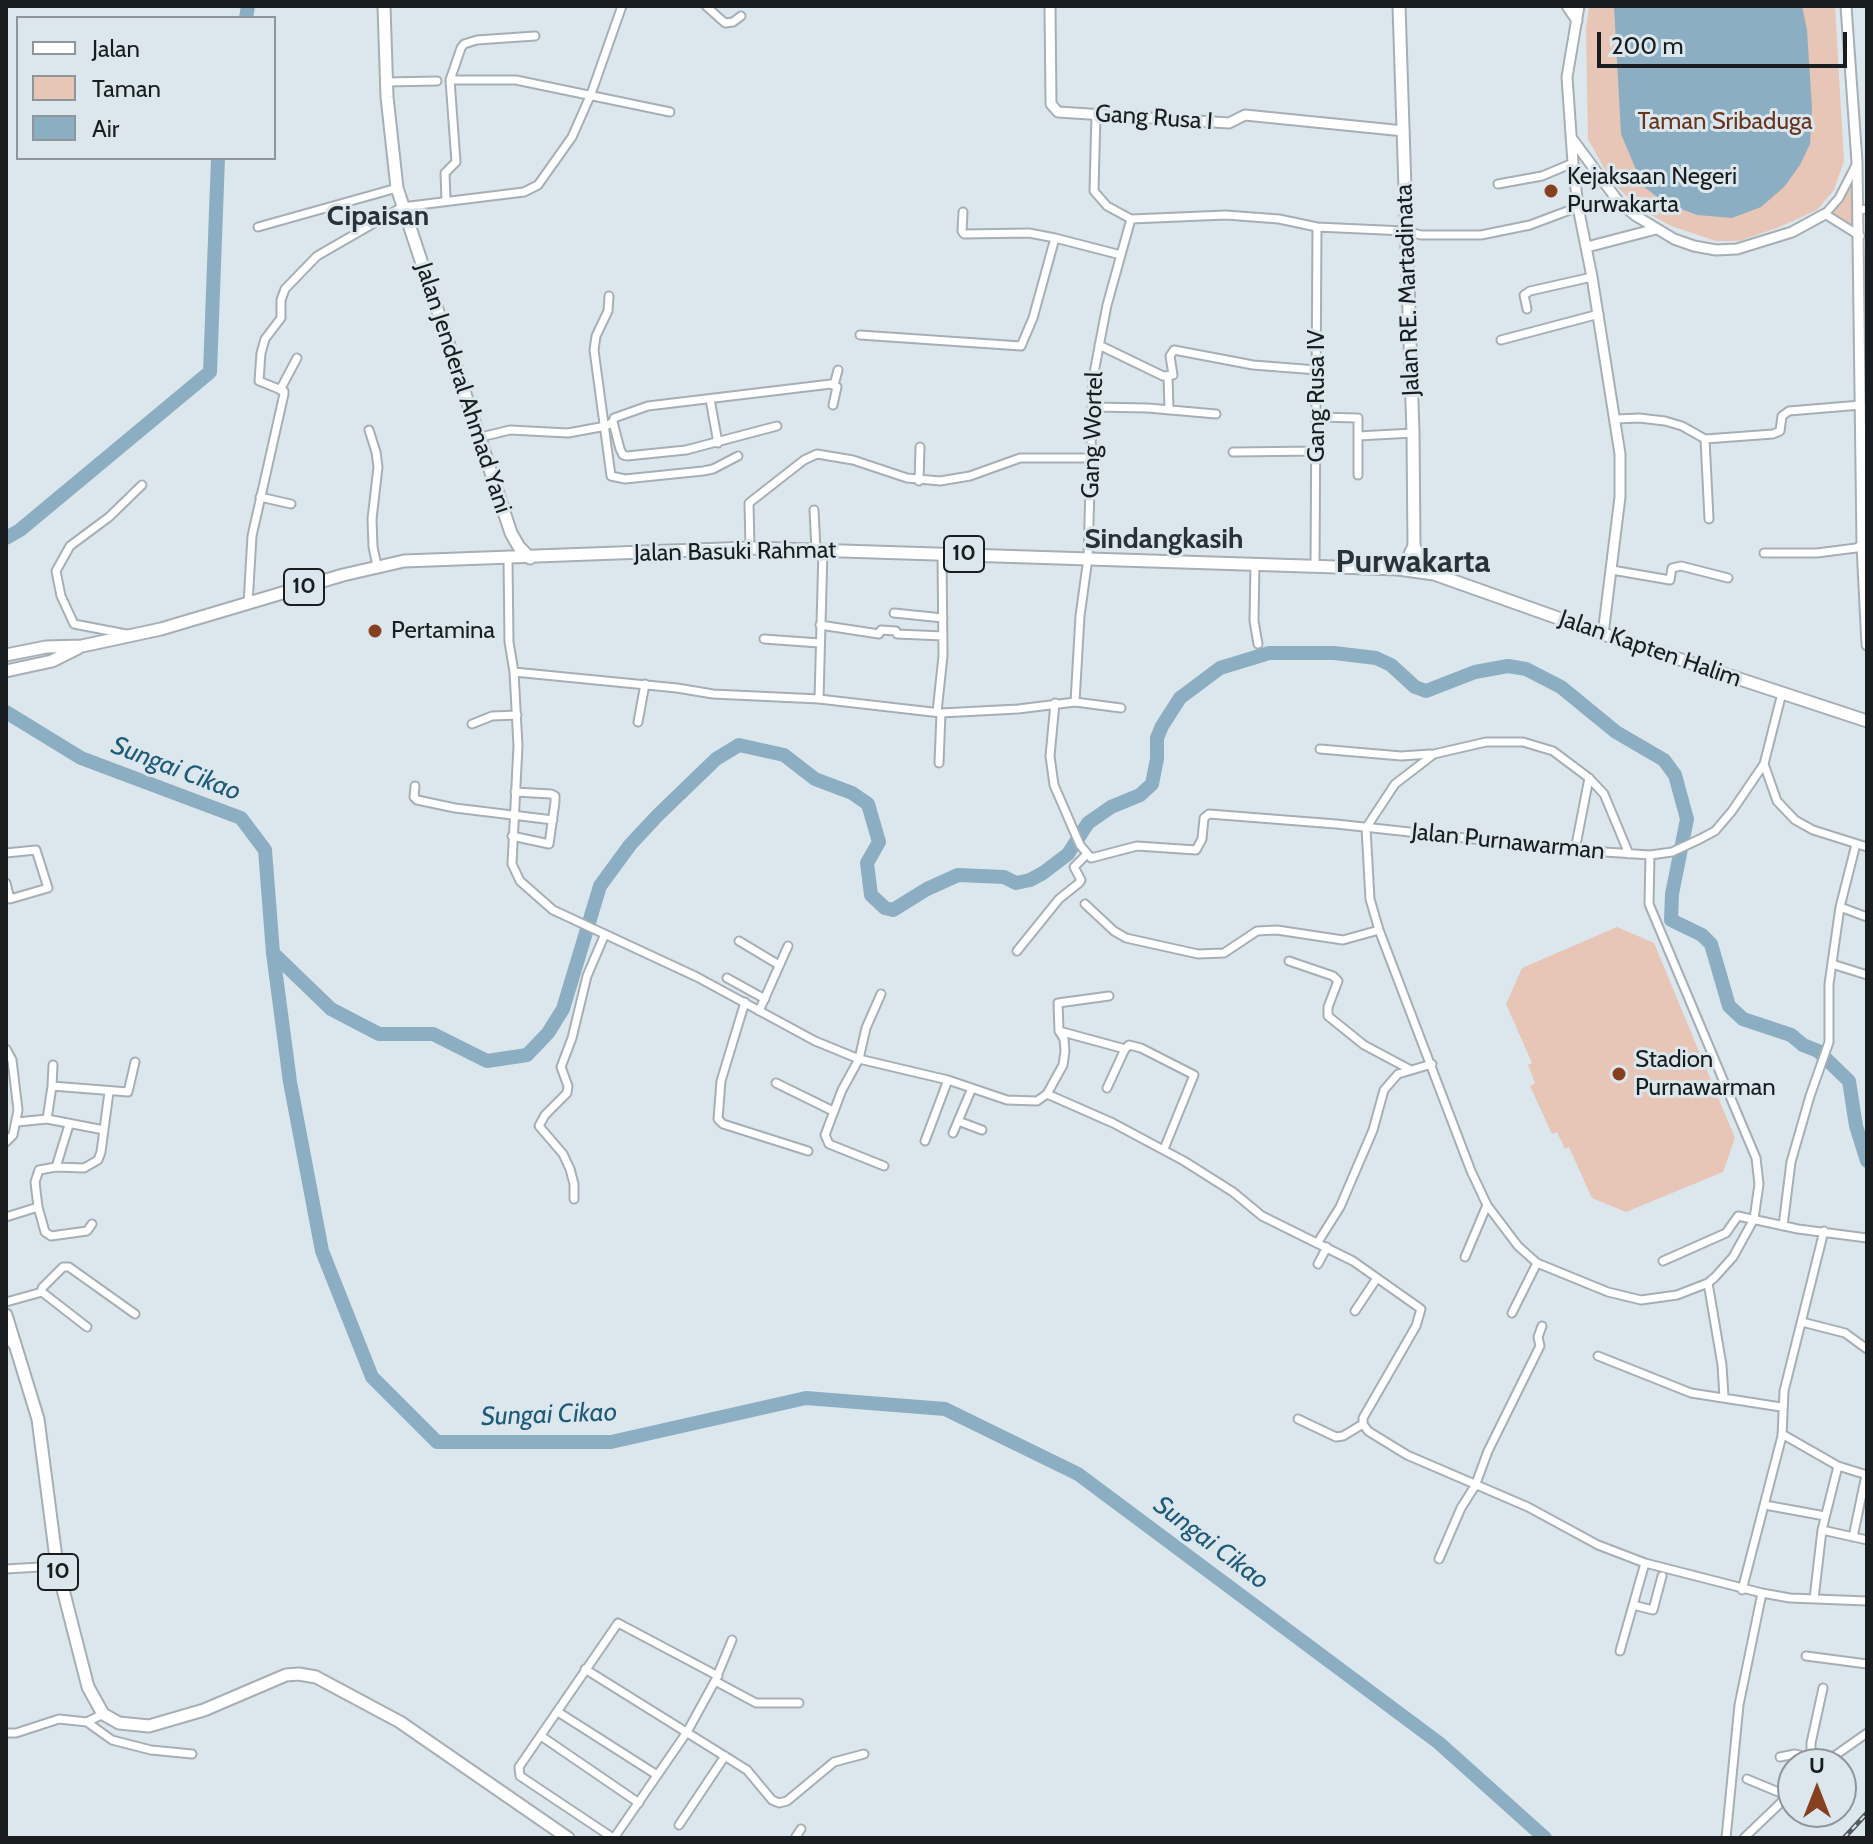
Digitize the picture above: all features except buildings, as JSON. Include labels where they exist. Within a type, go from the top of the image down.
[{"type":"highway","points":[[6,1332],[14,1343]]},
{"type":"main road","name":"Jalan Jenderal Ahmad Yani","points":[[384,6],[386,82],[397,188],[402,207],[511,533],[530,558]]},
{"type":"main road","name":"Jalan RE. Martadinata","points":[[1399,6],[1414,546]]},
{"type":"main road","name":"Jalan Jenderal Ahmad Yani","points":[[502,559],[511,533]]},
{"type":"main road","points":[[1398,569],[1414,546]]},
{"type":"main road","points":[[1414,546],[1421,562],[1434,574]]},
{"type":"main road","name":"Jalan Basuki Rahmat","points":[[9,655],[46,647],[82,646],[171,627],[377,566],[404,561],[750,548],[1398,569]]},
{"type":"main road","name":"Jalan Kapten Halim","points":[[1398,569],[1434,574],[1603,634],[1867,721]]},
{"type":"main road","name":"Jalan Basuki Rahmat","points":[[11,670],[52,661],[82,646]]},
{"type":"main road","name":"10","points":[[6,1315],[41,1435],[57,1566],[88,1687],[103,1714]]},
{"type":"main road","points":[[103,1714],[119,1723],[149,1726],[210,1707],[286,1675],[316,1677],[400,1722],[568,1838]]},
{"type":"street","points":[[248,604],[250,553],[284,394],[261,383],[258,377],[265,339],[282,315],[281,300],[285,289],[317,256],[402,207],[524,192],[538,185],[572,137],[591,94],[622,6]]},
{"type":"street","points":[[706,6],[725,23],[741,16]]},
{"type":"street","name":"Gang Rusa I","points":[[1050,6],[1051,104],[1058,112],[1229,123],[1245,115],[1404,131]]},
{"type":"street","points":[[1567,6],[1577,21]]},
{"type":"street","points":[[1579,6],[1567,77],[1573,163],[1578,207],[1617,419],[1620,454],[1620,497],[1603,634]]},
{"type":"street","points":[[1846,6],[1863,210],[1860,236],[1864,370],[1861,405],[1862,545],[1867,645]]},
{"type":"street","points":[[446,201],[445,173],[456,162],[450,80],[458,54],[464,44],[535,36]]},
{"type":"street","points":[[450,80],[516,80],[670,112]]},
{"type":"street","points":[[386,82],[437,81]]},
{"type":"street","points":[[1096,114],[1094,191],[1107,206],[1131,219],[1226,215],[1279,219],[1317,227],[1405,231],[1421,235],[1481,235],[1530,225],[1578,207]]},
{"type":"street","points":[[1571,137],[1618,201],[1656,229],[1694,246],[1716,250],[1737,249],[1792,232],[1825,214],[1839,198],[1857,162]]},
{"type":"street","points":[[1498,184],[1542,176],[1573,163]]},
{"type":"street","points":[[258,227],[397,188]]},
{"type":"street","points":[[963,212],[964,234],[1029,233],[1121,255]]},
{"type":"street","points":[[1825,214],[1860,236]]},
{"type":"street","name":"Gang Wortel","points":[[1075,702],[1081,604],[1088,558],[1093,378],[1131,219]]},
{"type":"street","name":"Gang Rusa IV","points":[[1315,565],[1317,227]]},
{"type":"street","points":[[1587,247],[1656,229]]},
{"type":"street","points":[[860,335],[1021,346],[1033,318],[1055,238]]},
{"type":"street","points":[[1527,309],[1524,295],[1530,291],[1592,277]]},
{"type":"street","points":[[609,296],[607,315],[594,343],[609,424],[609,472],[615,478],[703,471],[738,456]]},
{"type":"street","points":[[1501,340],[1599,314]]},
{"type":"street","points":[[1099,345],[1116,351],[1143,368],[1168,376]]},
{"type":"street","points":[[1168,376],[1174,372],[1170,356],[1174,350],[1253,365],[1317,370]]},
{"type":"street","points":[[280,390],[297,358]]},
{"type":"street","points":[[833,405],[838,370]]},
{"type":"street","points":[[1168,376],[1169,410]]},
{"type":"street","points":[[481,437],[510,430],[556,434],[609,424],[614,418],[648,406],[834,385]]},
{"type":"street","points":[[710,399],[718,443]]},
{"type":"street","points":[[1617,419],[1665,421],[1682,426],[1705,439],[1773,434],[1780,431],[1782,416],[1789,411],[1861,405]]},
{"type":"street","points":[[1092,407],[1216,414]]},
{"type":"street","points":[[1317,417],[1358,418],[1358,475]]},
{"type":"street","points":[[609,424],[623,455],[686,450],[777,426]]},
{"type":"street","points":[[369,430],[378,467],[372,519],[377,566]]},
{"type":"street","points":[[1358,436],[1413,433]]},
{"type":"street","points":[[1705,439],[1709,519]]},
{"type":"street","points":[[919,481],[920,447]]},
{"type":"street","points":[[1233,452],[1317,451]]},
{"type":"street","points":[[750,548],[749,503],[804,460],[817,454],[853,460],[919,481],[970,476],[1020,458],[1092,458]]},
{"type":"street","points":[[132,635],[74,624],[61,596],[56,571],[70,546],[109,517],[142,485]]},
{"type":"street","points":[[260,497],[291,504]]},
{"type":"street","points":[[814,510],[820,549],[819,699]]},
{"type":"street","points":[[1764,553],[1817,553],[1862,545]]},
{"type":"street","points":[[939,763],[942,553]]},
{"type":"street","points":[[502,559],[517,715],[512,864],[520,881],[540,901],[568,918],[745,1002],[815,1041],[859,1059],[911,1074],[948,1080],[1015,1101],[1037,1101],[1047,1094],[1063,1065],[1064,1039],[1059,1031],[1058,1003],[1109,996]]},
{"type":"street","points":[[1255,563],[1254,621],[1258,644]]},
{"type":"street","points":[[1612,570],[1670,580],[1672,568],[1681,566],[1728,578]]},
{"type":"street","points":[[894,613],[943,618]]},
{"type":"street","points":[[820,625],[879,634],[881,630],[896,631],[897,634],[943,636]]},
{"type":"street","points":[[764,639],[819,643]]},
{"type":"street","points":[[514,672],[645,684],[713,694],[819,699],[939,713],[1075,702],[1121,708]]},
{"type":"street","points":[[638,722],[645,684]]},
{"type":"street","points":[[1782,693],[1764,764],[1777,801],[1785,812],[1813,830],[1867,847]]},
{"type":"street","points":[[1017,951],[1059,899],[1079,883],[1081,880],[1074,867],[1086,855],[1054,785],[1050,756],[1055,703]]},
{"type":"street","points":[[472,724],[492,716],[517,715]]},
{"type":"street","points":[[1320,749],[1401,756],[1434,754],[1486,742],[1523,742],[1553,751],[1589,778],[1604,794],[1629,854]]},
{"type":"street","points":[[1434,754],[1395,784],[1366,828],[1370,899],[1379,930],[1471,1171],[1487,1205],[1518,1246],[1537,1263],[1608,1292],[1641,1300],[1677,1295],[1708,1283],[1733,1257],[1754,1219],[1759,1184],[1756,1158],[1649,904],[1650,855]]},
{"type":"street","name":"Jalan Purnawarman","points":[[1086,855],[1096,858],[1137,846],[1196,850],[1202,839],[1204,818],[1209,814],[1650,855],[1672,852],[1715,831],[1764,764]]},
{"type":"street","points":[[1575,850],[1589,778]]},
{"type":"street","points":[[415,786],[417,800],[553,820]]},
{"type":"street","points":[[512,836],[549,844],[555,796],[515,792]]},
{"type":"street","points":[[1783,1226],[1791,1162],[1827,1049],[1832,964],[1840,907],[1856,844]]},
{"type":"street","points":[[6,853],[36,850],[48,888],[10,899],[6,883]]},
{"type":"street","points":[[1085,904],[1126,938],[1198,954],[1224,953],[1257,931],[1277,930],[1343,940],[1379,930]]},
{"type":"street","points":[[1840,907],[1867,917]]},
{"type":"street","points":[[574,1199],[574,1184],[563,1154],[539,1125],[567,1093],[562,1063],[572,1038],[587,976],[605,934]]},
{"type":"street","points":[[739,941],[779,965]]},
{"type":"street","points":[[759,1011],[788,946]]},
{"type":"street","points":[[1289,961],[1333,976],[1338,981],[1328,1007],[1328,1016],[1364,1045],[1409,1069]]},
{"type":"street","points":[[1832,964],[1867,975]]},
{"type":"street","points":[[727,978],[765,999]]},
{"type":"street","points":[[881,994],[866,1028],[859,1059],[833,1111],[825,1135],[829,1144],[884,1166]]},
{"type":"street","points":[[745,1002],[721,1081],[718,1119],[723,1124],[808,1151]]},
{"type":"street","points":[[1059,1031],[1125,1049]]},
{"type":"street","points":[[1107,1088],[1129,1045],[1195,1076],[1164,1149]]},
{"type":"street","points":[[6,1049],[12,1060],[18,1110],[13,1135],[6,1142]]},
{"type":"street","points":[[52,1086],[128,1092],[135,1062]]},
{"type":"street","points":[[1318,1242],[1340,1207],[1373,1130],[1384,1090],[1395,1077],[1409,1069],[1432,1064]]},
{"type":"street","points":[[47,1119],[53,1065]]},
{"type":"street","points":[[925,1141],[948,1080]]},
{"type":"street","points":[[776,1083],[833,1111]]},
{"type":"street","points":[[953,1133],[972,1088]]},
{"type":"street","points":[[92,1224],[87,1231],[47,1235],[38,1207],[36,1175],[39,1170],[84,1168],[94,1163],[101,1152],[109,1092]]},
{"type":"street","points":[[1047,1094],[1164,1149],[1233,1192],[1262,1216],[1327,1247],[1417,1306],[1422,1314],[1364,1413],[1363,1424],[1368,1431],[1407,1455],[1528,1507],[1598,1545],[1645,1563],[1742,1590],[1814,1599],[1867,1601]]},
{"type":"street","points":[[17,1122],[47,1119],[104,1130]]},
{"type":"street","points":[[958,1121],[982,1130]]},
{"type":"street","points":[[56,1167],[69,1125]]},
{"type":"street","points":[[1465,1257],[1487,1205]]},
{"type":"street","points":[[6,1217],[38,1207]]},
{"type":"street","points":[[1663,1261],[1726,1233],[1738,1216],[1867,1238]]},
{"type":"street","points":[[1742,1590],[1782,1434],[1781,1407],[1824,1231]]},
{"type":"street","points":[[1318,1264],[1327,1247]]},
{"type":"street","points":[[1512,1313],[1537,1263]]},
{"type":"street","points":[[42,1292],[52,1277],[63,1267],[69,1267],[135,1314]]},
{"type":"street","points":[[1355,1311],[1377,1278]]},
{"type":"street","points":[[1708,1283],[1722,1365],[1724,1397]]},
{"type":"street","points":[[6,1302],[42,1292]]},
{"type":"street","points":[[42,1292],[87,1327]]},
{"type":"street","points":[[1802,1322],[1845,1333],[1867,1349]]},
{"type":"street","points":[[1439,1559],[1540,1346],[1538,1337],[1542,1326]]},
{"type":"street","points":[[1598,1356],[1691,1393],[1781,1407]]},
{"type":"street","points":[[1298,1419],[1336,1437],[1363,1424]]},
{"type":"street","points":[[1782,1434],[1838,1466],[1867,1475],[1853,1537]]},
{"type":"street","points":[[1814,1599],[1822,1530],[1838,1466]]},
{"type":"street","points":[[1765,1505],[1825,1516]]},
{"type":"street","points":[[1822,1530],[1867,1540]]},
{"type":"street","points":[[1620,1651],[1645,1563]]},
{"type":"street","points":[[6,1569],[57,1566]]},
{"type":"street","points":[[1633,1605],[1654,1609],[1662,1576]]},
{"type":"street","points":[[1726,1838],[1739,1705],[1762,1593]]},
{"type":"street","points":[[732,1640],[717,1678],[687,1732],[614,1838],[520,1776],[518,1769],[618,1623],[717,1678],[756,1703],[799,1703]]},
{"type":"street","points":[[1806,1656],[1867,1664]]},
{"type":"street","points":[[585,1669],[747,1770],[772,1800],[779,1803],[787,1801],[834,1762],[864,1754]]},
{"type":"street","points":[[1811,1748],[1823,1688]]},
{"type":"street","points":[[558,1712],[657,1775]]},
{"type":"street","points":[[87,1722],[103,1714]]},
{"type":"street","points":[[6,1733],[16,1733],[59,1719],[87,1722],[112,1740],[151,1750],[192,1754]]},
{"type":"street","points":[[1846,1748],[1867,1733]]},
{"type":"street","points":[[541,1736],[639,1803]]},
{"type":"street","points":[[679,1825],[725,1756]]},
{"type":"street","points":[[1747,1779],[1777,1789]]},
{"type":"street","points":[[1744,1838],[1777,1806]]},
{"type":"street","points":[[795,1838],[801,1829]]},
{"type":"green space","name":"Taman Sribaduga","points":[[1589,6],[1835,6],[1844,161],[1834,190],[1817,210],[1739,241],[1716,241],[1671,226],[1637,207],[1610,179],[1588,139],[1586,29]]},
{"type":"green space","points":[[1856,167],[1859,231],[1830,213],[1847,192]]},
{"type":"green space","name":"Stadion Purnawarman","points":[[1617,927],[1654,943],[1735,1138],[1723,1172],[1626,1212],[1592,1198],[1569,1147],[1565,1149],[1557,1132],[1552,1134],[1530,1086],[1535,1083],[1528,1065],[1532,1063],[1506,1004],[1522,968]]},
{"type":"water","name":"Taman Sribaduga","points":[[1614,6],[1802,6],[1807,30],[1812,109],[1810,144],[1784,187],[1761,207],[1732,218],[1697,215],[1665,203],[1643,186],[1621,134]]},
{"type":"waterway","name":"Sungai Cikao","points":[[246,16],[248,6]]},
{"type":"waterway","name":"Sungai Cikao","points":[[6,538],[20,530],[210,372],[218,160]]},
{"type":"waterway","points":[[273,953],[331,1009],[379,1034],[433,1034],[487,1061],[527,1055],[548,1033],[563,1009],[600,886],[630,845],[657,816],[716,759],[739,745],[784,755],[815,779],[852,793],[868,804],[879,842],[867,863],[871,895],[885,908],[893,910],[958,875],[1004,877],[1016,883],[1043,873],[1068,854],[1088,823],[1111,807],[1140,795],[1152,784],[1157,738],[1162,726],[1180,698],[1220,668],[1269,653],[1334,653],[1376,658],[1391,665],[1415,687],[1426,691],[1475,672],[1508,666],[1526,669],[1561,687],[1616,732],[1664,760],[1675,775],[1687,819],[1672,894],[1671,920],[1702,935],[1711,944],[1729,1006],[1743,1019],[1791,1035],[1803,1045],[1818,1051],[1849,1081],[1856,1126],[1867,1161]]},
{"type":"waterway","name":"Sungai Cikao","points":[[6,712],[81,758],[241,818],[265,850],[273,953],[290,1082],[322,1251],[372,1377],[437,1442],[611,1442],[806,1398],[945,1409],[1078,1474],[1439,1743],[1545,1838]]},
{"type":"railway","points":[[1844,1838],[1867,1813]]},
{"type":"place","name":"Kejaksaan Negeri Purwakarta","points":[[1551,191]]},
{"type":"place","name":"Pertamina","points":[[375,631]]},
{"type":"place","name":"Stadion Purnawarman","points":[[1619,1074]]},
{"type":"district","name":"Cipaisan","points":[[378,217]]},
{"type":"district","name":"Sindangkasih","points":[[1164,540]]},
{"type":"district","name":"Purwakarta","points":[[1413,563]]}]
